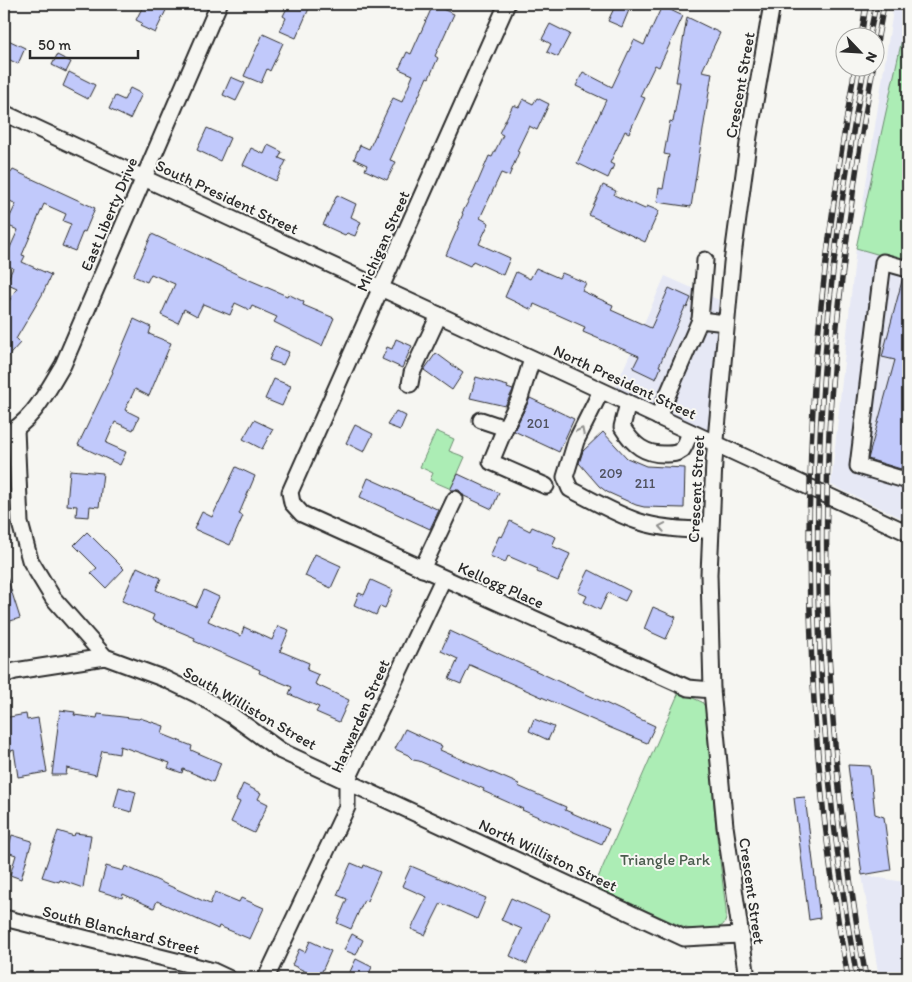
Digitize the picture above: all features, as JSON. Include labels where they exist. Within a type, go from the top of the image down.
[{"type":"street","name":"East Liberty Drive","points":[[10,432],[40,403],[63,366],[219,4]]},
{"type":"street","name":"Michigan Street","points":[[290,492],[507,4]]},
{"type":"street","name":"Crescent Street","points":[[747,978],[725,826],[712,690],[709,574],[715,443],[740,191],[772,4]]},
{"type":"street","name":"South President Street","points":[[4,113],[381,288]]},
{"type":"street","points":[[658,417],[700,320],[705,260]]},
{"type":"street","points":[[908,269],[883,262],[858,466],[908,481]]},
{"type":"street","name":"North President Street","points":[[381,288],[908,533]]},
{"type":"street","points":[[410,384],[412,373],[439,315]]},
{"type":"street","points":[[700,320],[726,323]]},
{"type":"street","points":[[532,359],[520,398],[491,462],[546,486]]},
{"type":"street","points":[[601,391],[576,441],[565,477],[570,489],[638,522],[667,528],[711,530]]},
{"type":"street","points":[[628,403],[622,426],[632,443],[645,452],[656,454],[678,453],[684,448],[690,432]]},
{"type":"street","points":[[481,420],[505,428]]},
{"type":"street","name":"South Williston Street","points":[[10,432],[20,523],[30,560],[53,598],[104,657],[165,679],[198,695],[231,715],[281,750],[347,781]]},
{"type":"street","name":"Kellogg Place","points":[[290,492],[292,503],[302,514],[688,688],[712,690]]},
{"type":"street","points":[[422,569],[455,499]]},
{"type":"street","name":"Harwarden Street","points":[[266,978],[347,807],[347,781],[443,579]]},
{"type":"street","points":[[4,675],[15,671],[104,657]]},
{"type":"street","name":"North Williston Street","points":[[347,781],[684,938],[740,935]]},
{"type":"street","name":"South Blanchard Street","points":[[4,918],[213,971],[228,978]]},
{"type":"shaded area","points":[[894,4],[908,4],[908,521],[831,485],[856,248],[882,78],[884,78]]},
{"type":"shaded area","points":[[665,276],[719,300],[710,434],[614,390]]},
{"type":"shaded area","points":[[908,866],[908,978],[879,978],[862,875],[904,882]]},
{"type":"green space","points":[[908,12],[908,263],[856,248]]},
{"type":"green space","points":[[436,431],[454,439],[449,451],[465,457],[451,489],[430,480],[433,473],[420,467]]},
{"type":"green space","name":"Triangle Park","points":[[679,692],[702,702],[706,708],[716,829],[726,914],[726,920],[722,926],[712,929],[699,930],[683,927],[594,887]]},
{"type":"building","points":[[144,4],[169,4],[155,33],[140,26],[142,23],[136,20]]},
{"type":"building","points":[[289,4],[311,4],[296,38],[280,31],[286,18],[283,16]]},
{"type":"building","points":[[616,4],[629,10],[622,27],[608,21]]},
{"type":"building","points":[[433,5],[454,14],[435,56],[438,58],[429,78],[427,77],[390,160],[396,162],[387,180],[365,170],[367,165],[354,159],[360,145],[369,149],[393,98],[402,102],[413,75],[399,69],[407,52],[411,54]]},
{"type":"building","points":[[662,6],[683,16],[659,67],[655,65],[640,96],[645,98],[629,133],[625,131],[610,163],[614,165],[608,178],[577,163],[606,100],[576,86],[583,72],[612,87],[634,40],[644,45]]},
{"type":"building","points":[[687,17],[720,33],[702,71],[712,73],[691,207],[657,202],[659,188],[663,189],[669,155],[664,154],[670,121],[673,122],[680,82],[676,82]]},
{"type":"building","points":[[550,24],[570,34],[558,57],[547,52],[551,44],[542,39]]},
{"type":"building","points":[[263,34],[283,43],[270,71],[267,69],[261,83],[244,76]]},
{"type":"building","points":[[4,38],[25,48],[18,64],[4,57]]},
{"type":"building","points":[[57,55],[71,62],[66,72],[52,65]]},
{"type":"building","points":[[69,72],[95,85],[88,99],[63,86]]},
{"type":"building","points":[[231,77],[245,83],[236,101],[223,95]]},
{"type":"building","points":[[130,88],[142,94],[130,119],[109,109],[115,96],[124,100]]},
{"type":"building","points":[[537,98],[549,104],[537,130],[529,126],[517,151],[519,152],[509,176],[501,173],[480,218],[489,223],[479,244],[510,258],[503,275],[473,261],[470,266],[446,255],[460,223],[462,213],[489,156],[492,157],[503,135],[499,133],[513,105],[519,107],[523,99],[533,104]]},
{"type":"building","points":[[207,128],[230,138],[220,161],[197,150]]},
{"type":"building","points":[[268,145],[282,152],[279,158],[286,161],[276,181],[243,165],[251,148],[264,154]]},
{"type":"building","points":[[4,170],[11,173],[13,170],[95,208],[75,251],[62,246],[71,224],[63,221],[66,214],[44,204],[22,255],[25,256],[22,262],[51,275],[42,295],[16,339],[20,343],[4,361],[4,309],[17,288],[6,283],[13,268],[4,264],[4,261],[18,230],[6,225],[16,204],[4,198]]},
{"type":"building","points":[[603,185],[616,191],[614,195],[645,209],[647,206],[659,211],[645,242],[589,215]]},
{"type":"building","points":[[337,195],[356,204],[351,217],[361,222],[355,236],[347,233],[345,235],[323,225]]},
{"type":"building","points":[[152,234],[245,278],[287,296],[288,294],[304,302],[303,305],[334,318],[322,346],[274,322],[277,317],[252,306],[250,310],[235,303],[230,315],[203,304],[197,316],[184,309],[178,323],[161,315],[175,284],[151,274],[147,282],[133,276]]},
{"type":"building","points":[[536,268],[559,278],[562,273],[586,283],[582,291],[613,305],[611,310],[651,328],[669,288],[691,298],[687,308],[685,307],[659,366],[661,367],[656,379],[633,368],[639,356],[583,332],[585,327],[534,304],[532,310],[505,297],[516,272],[530,279]]},
{"type":"building","points":[[903,277],[908,278],[908,442],[901,469],[868,459],[895,360],[882,357]]},
{"type":"building","points":[[134,319],[151,327],[149,334],[171,343],[149,396],[135,389],[125,410],[139,417],[133,430],[115,422],[106,443],[126,452],[120,465],[78,445],[113,372]]},
{"type":"building","points":[[396,339],[412,346],[402,368],[382,359],[387,347],[392,349]]},
{"type":"building","points":[[275,346],[289,352],[283,365],[269,360]]},
{"type":"building","points":[[436,353],[463,373],[452,390],[424,370]]},
{"type":"building","points":[[476,377],[508,386],[507,388],[513,390],[505,406],[470,398]]},
{"type":"building","points":[[274,379],[291,386],[282,406],[265,399]]},
{"type":"building","points":[[530,398],[574,419],[559,452],[514,431]]},
{"type":"building","points":[[396,411],[406,416],[400,430],[387,425]]},
{"type":"building","points":[[254,420],[273,429],[262,449],[243,439]]},
{"type":"building","points":[[355,425],[373,434],[364,452],[346,443]]},
{"type":"building","points":[[603,432],[627,458],[646,466],[685,468],[684,508],[636,505],[607,492],[599,486],[579,463],[583,451]]},
{"type":"building","points":[[236,467],[255,476],[239,514],[243,516],[230,545],[194,529],[202,512],[212,517]]},
{"type":"building","points":[[70,470],[103,473],[99,507],[90,506],[89,517],[76,516],[77,506],[67,505]]},
{"type":"building","points":[[458,474],[499,493],[492,509],[464,496],[459,490],[450,490]]},
{"type":"building","points":[[368,478],[439,510],[430,529],[360,497]]},
{"type":"building","points":[[510,521],[530,531],[532,527],[556,537],[552,546],[570,554],[558,581],[537,572],[538,569],[508,556],[505,563],[490,556],[499,536],[502,537]]},
{"type":"building","points":[[87,532],[124,569],[106,588],[91,573],[97,568],[74,545]]},
{"type":"building","points":[[315,554],[341,566],[331,588],[305,576]]},
{"type":"building","points":[[137,567],[161,578],[156,590],[196,607],[204,590],[219,597],[208,621],[241,636],[244,627],[272,640],[278,626],[289,630],[280,651],[309,663],[307,670],[319,675],[315,684],[349,700],[339,722],[316,712],[319,707],[289,694],[292,687],[259,673],[260,670],[194,641],[195,638],[152,620],[154,615],[122,601]]},
{"type":"building","points":[[589,570],[630,591],[625,601],[608,593],[600,610],[584,602],[587,596],[578,592]]},
{"type":"building","points":[[6,574],[20,618],[4,623],[4,575]]},
{"type":"building","points":[[371,580],[393,590],[385,608],[380,606],[376,615],[354,605],[359,593],[364,595]]},
{"type":"building","points":[[653,607],[676,617],[666,639],[644,629]]},
{"type":"building","points":[[450,631],[655,726],[647,743],[470,665],[461,684],[449,679],[458,659],[441,651]]},
{"type":"building","points":[[60,710],[75,712],[74,715],[97,718],[98,714],[140,718],[164,726],[162,734],[192,746],[191,750],[221,763],[213,782],[183,769],[182,773],[168,768],[170,763],[120,746],[119,754],[102,751],[96,775],[67,768],[66,775],[52,775]]},
{"type":"building","points":[[26,714],[27,720],[38,718],[47,772],[18,777],[14,750],[4,753],[4,718]]},
{"type":"building","points":[[534,719],[554,727],[548,740],[529,731]]},
{"type":"building","points":[[405,729],[442,746],[440,750],[519,784],[518,786],[566,807],[565,810],[609,829],[602,844],[522,810],[483,791],[484,789],[413,760],[408,755],[395,749]]},
{"type":"building","points":[[848,765],[870,766],[875,814],[884,817],[891,870],[862,875]]},
{"type":"building","points":[[243,784],[261,793],[258,799],[268,804],[254,833],[231,822],[240,802],[236,800]]},
{"type":"building","points":[[119,787],[136,792],[131,812],[114,807]]},
{"type":"building","points":[[805,797],[820,918],[809,920],[794,798]]},
{"type":"building","points":[[58,831],[74,836],[75,833],[91,835],[83,888],[60,880],[59,882],[42,877]]},
{"type":"building","points":[[12,835],[32,841],[21,879],[10,875],[16,855],[7,852]]},
{"type":"building","points":[[351,863],[363,868],[364,865],[380,872],[367,901],[364,900],[351,929],[337,923],[347,899],[337,895]]},
{"type":"building","points":[[106,866],[123,871],[125,866],[210,904],[215,892],[239,902],[241,898],[264,908],[250,939],[219,926],[218,929],[157,901],[154,908],[123,894],[122,898],[99,891]]},
{"type":"building","points":[[411,866],[486,898],[477,919],[441,903],[425,935],[411,929],[427,897],[402,886]]},
{"type":"building","points":[[511,898],[549,915],[527,964],[510,956],[522,929],[501,920]]},
{"type":"building","points":[[352,934],[363,940],[356,955],[344,950]]},
{"type":"building","points":[[310,941],[331,951],[319,978],[292,965],[299,949],[305,952]]},
{"type":"building","points":[[356,959],[372,967],[367,978],[347,978]]},
{"type":"railway","points":[[862,28],[866,4]]},
{"type":"railway","points":[[871,28],[876,4]]},
{"type":"railway","points":[[880,28],[884,4]]},
{"type":"railway","points":[[848,978],[826,832],[818,758],[813,684],[809,535],[817,347],[825,267],[853,78]]},
{"type":"railway","points":[[857,978],[833,818],[825,737],[820,656],[818,494],[821,413],[830,299],[842,199],[862,78]]},
{"type":"railway","points":[[866,978],[845,843],[832,707],[828,638],[827,501],[835,341],[851,204],[871,78]]}]
